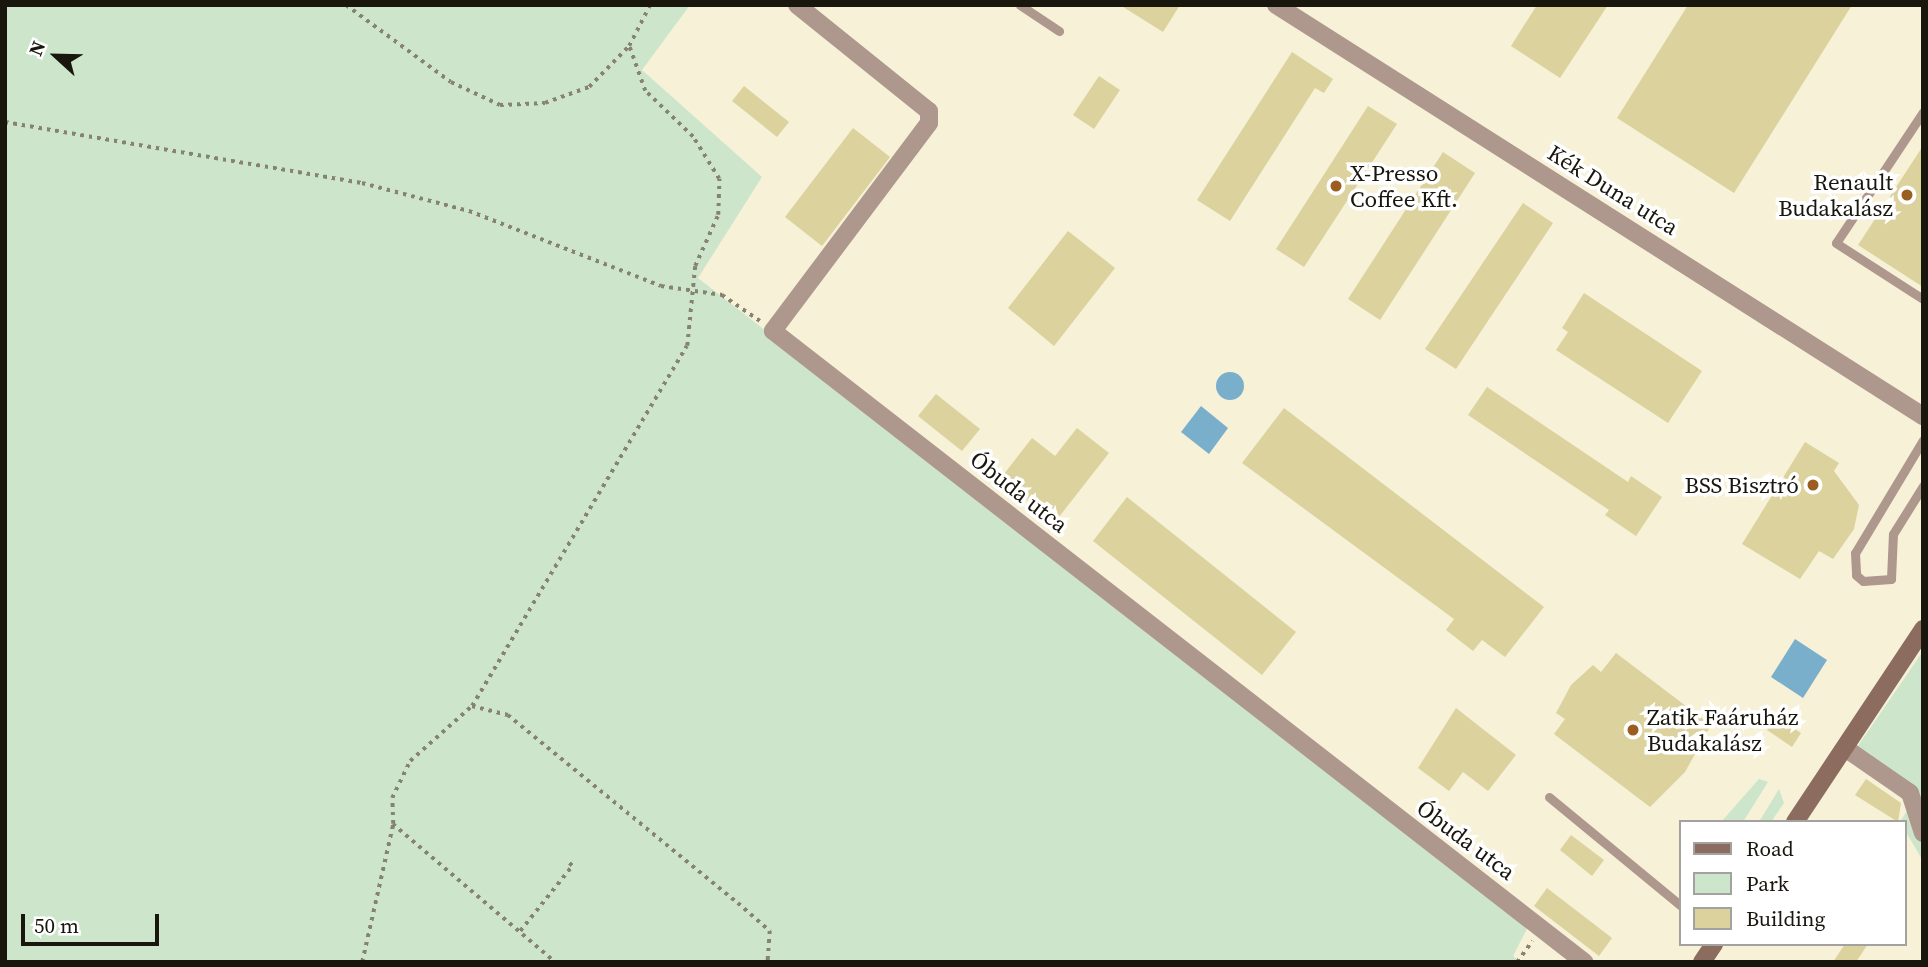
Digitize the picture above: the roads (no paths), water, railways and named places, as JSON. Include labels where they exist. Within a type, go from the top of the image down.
[{"type":"main road","points":[[1796,820],[1923,629]]},
{"type":"main road","points":[[1702,962],[1713,946]]},
{"type":"street","name":"Óbuda utca","points":[[797,5],[929,111],[929,123],[773,331],[1584,962]]},
{"type":"street","name":"Kék Duna utca","points":[[1276,5],[1923,416]]},
{"type":"street","points":[[1844,748],[1910,793],[1923,834]]},
{"type":"lane","points":[[1020,5],[1059,30]]},
{"type":"lane","points":[[1923,112],[1836,243],[1923,299]]},
{"type":"lane","points":[[1923,440],[1855,553],[1856,575],[1863,581],[1891,579],[1893,534],[1923,486]]},
{"type":"lane","points":[[1549,797],[1680,905]]},
{"type":"water","points":[[1230,372],[1240,376],[1244,386],[1240,396],[1230,400],[1220,396],[1216,386],[1220,376]]},
{"type":"water","points":[[1201,406],[1228,428],[1209,454],[1181,432]]},
{"type":"water","points":[[1795,639],[1827,660],[1803,698],[1771,677]]},
{"type":"place","name":"X-Presso Coffee Kft.","points":[[1336,186]]},
{"type":"place","name":"Renault Budakalász","points":[[1907,195]]},
{"type":"place","name":"BSS Bisztró","points":[[1813,485]]},
{"type":"place","name":"Zatik Faáruház Budakalász","points":[[1633,730]]}]
